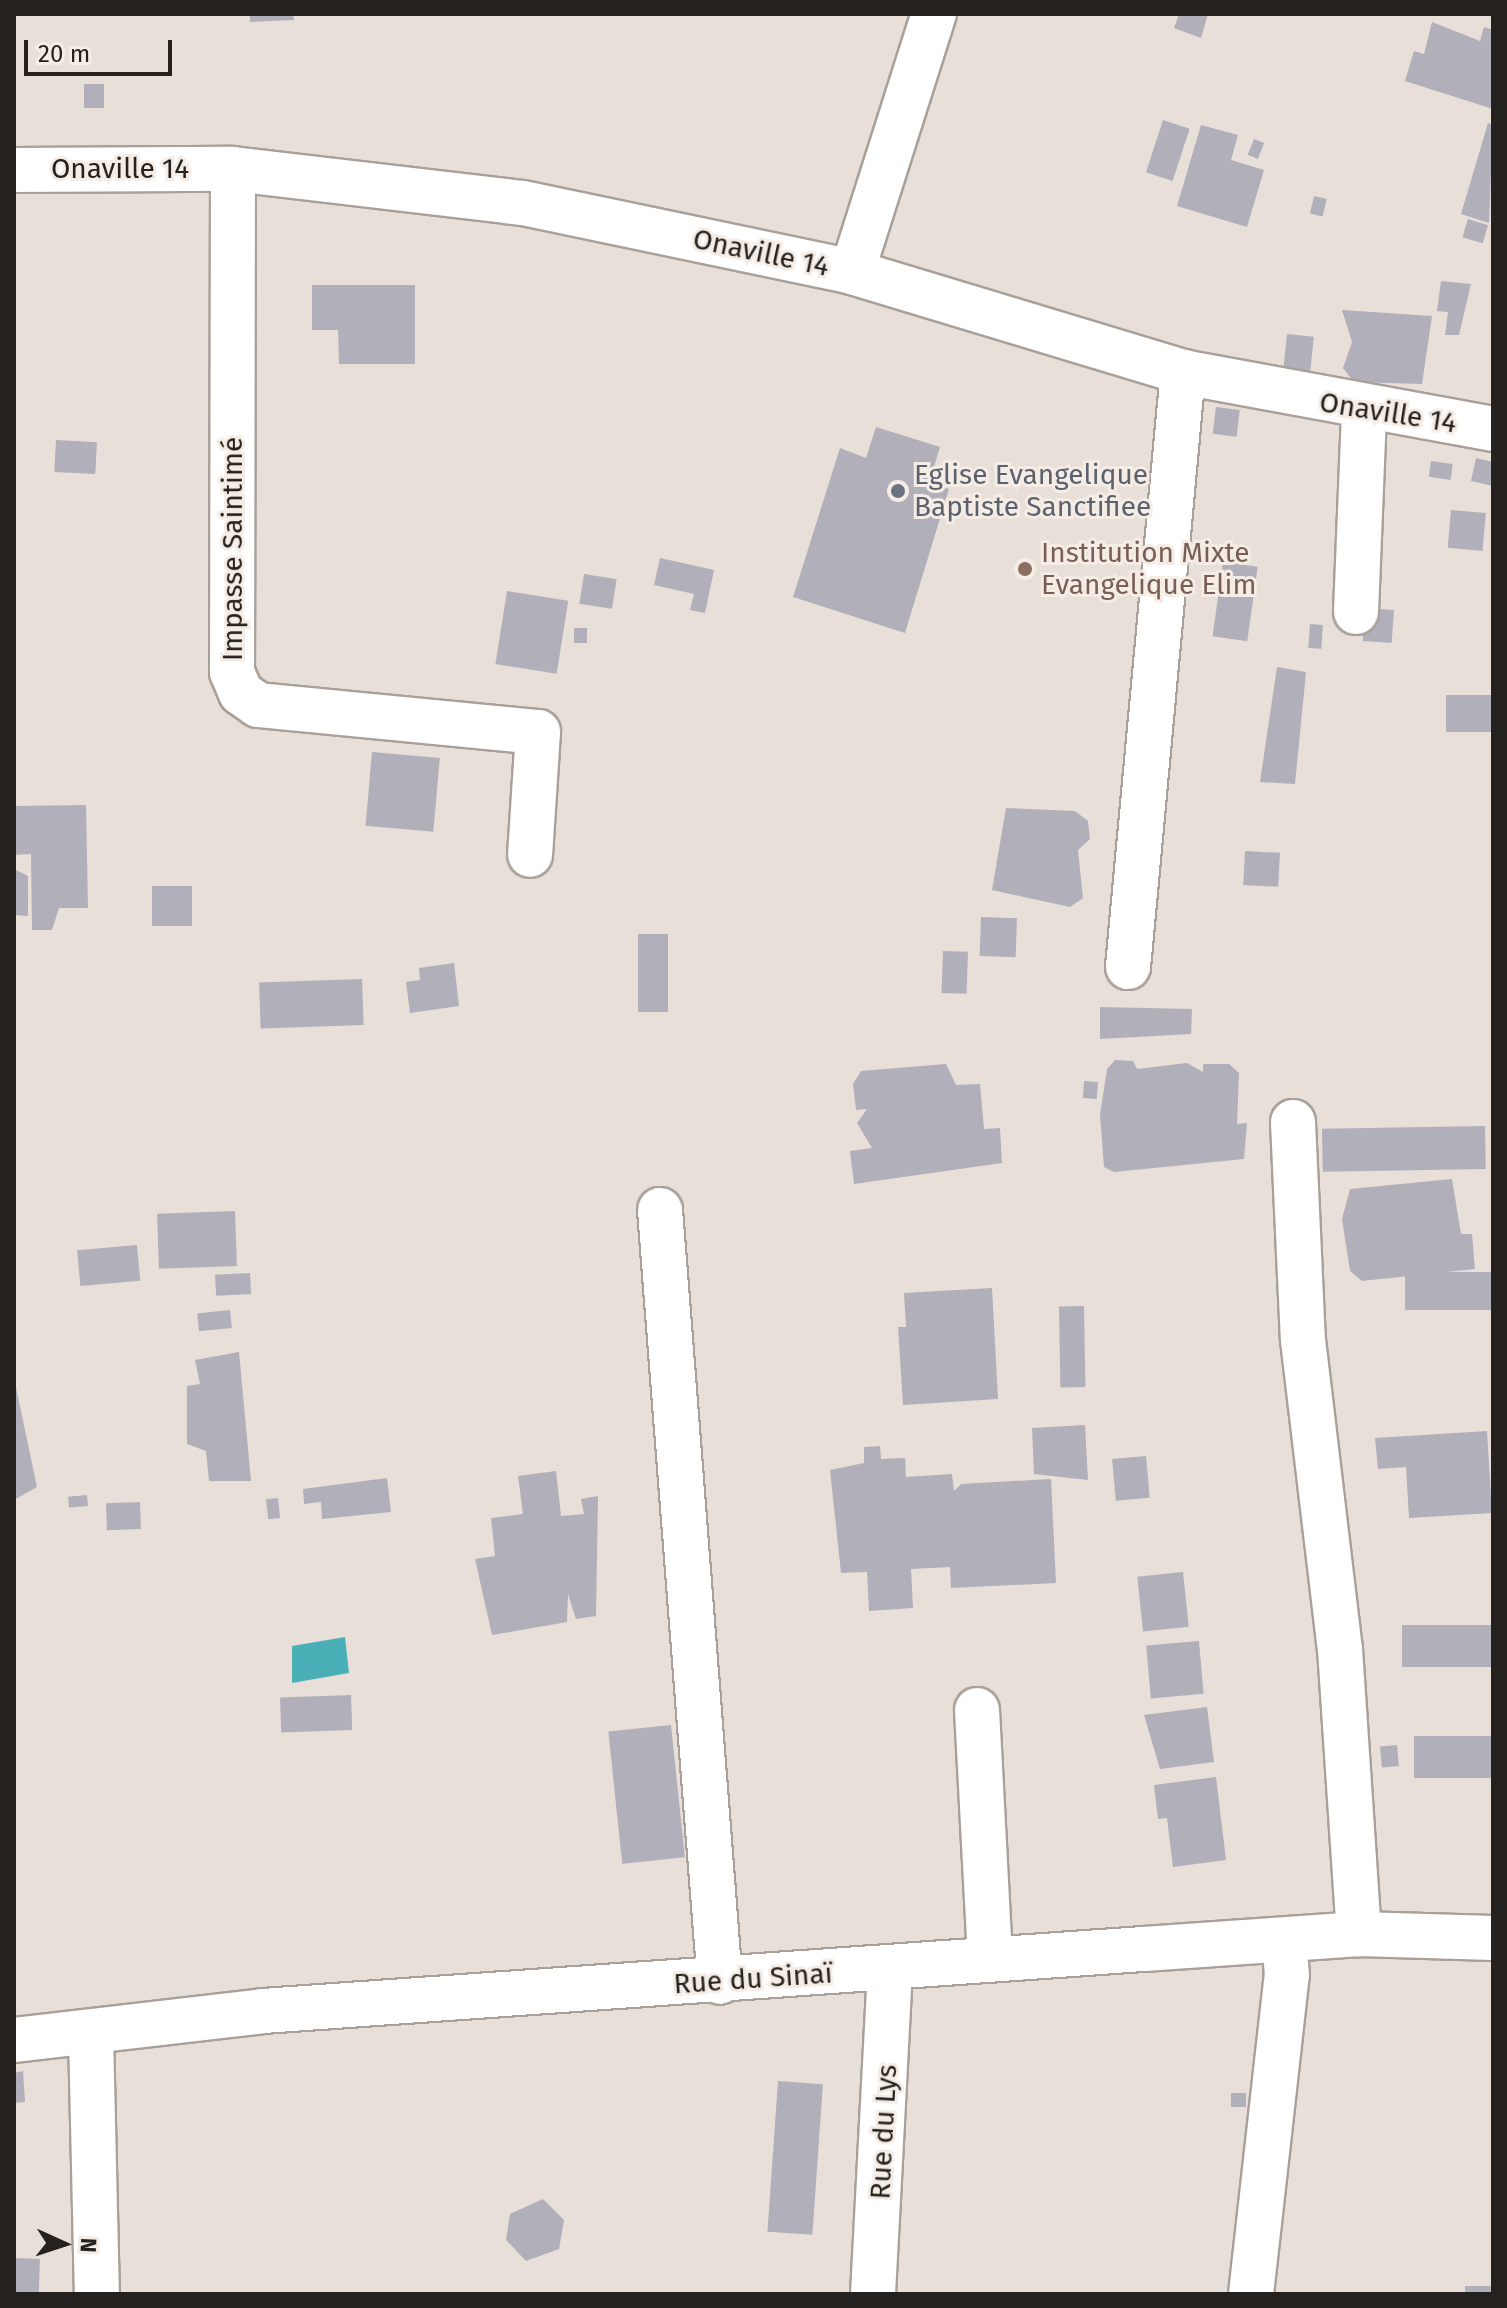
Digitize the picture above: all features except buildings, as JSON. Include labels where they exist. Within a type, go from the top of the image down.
[{"type":"street","points":[[852,272],[934,14]]},
{"type":"street","name":"Onaville 14","points":[[14,170],[233,169],[523,203],[852,272],[1183,372],[1364,409],[1493,429]]},
{"type":"street","name":"Impasse Saintimé","points":[[233,169],[232,672],[241,693],[258,705],[538,732],[530,855]]},
{"type":"street","points":[[1128,967],[1183,372]]},
{"type":"street","points":[[1356,612],[1364,409]]},
{"type":"street","points":[[1293,1122],[1303,1340],[1340,1649],[1359,1934]]},
{"type":"street","points":[[660,1210],[720,1982]]},
{"type":"street","points":[[977,1710],[990,1959]]},
{"type":"street","name":"Rue du Sinaï","points":[[14,2040],[91,2034],[263,2011],[890,1970],[990,1959],[1359,1934],[1493,1938]]},
{"type":"street","points":[[1251,2294],[1287,1975],[1284,1941]]},
{"type":"street","name":"Rue du Lys","points":[[873,2294],[890,1970]]},
{"type":"street","points":[[91,2034],[97,2294]]},
{"type":"water","points":[[345,1637],[349,1673],[292,1683],[292,1646]]},
{"type":"place","name":"Eglise Evangelique Baptiste Sanctifiee","points":[[898,491]]},
{"type":"place","name":"Institution Mixte Evangelique Elim","points":[[1025,569]]}]
